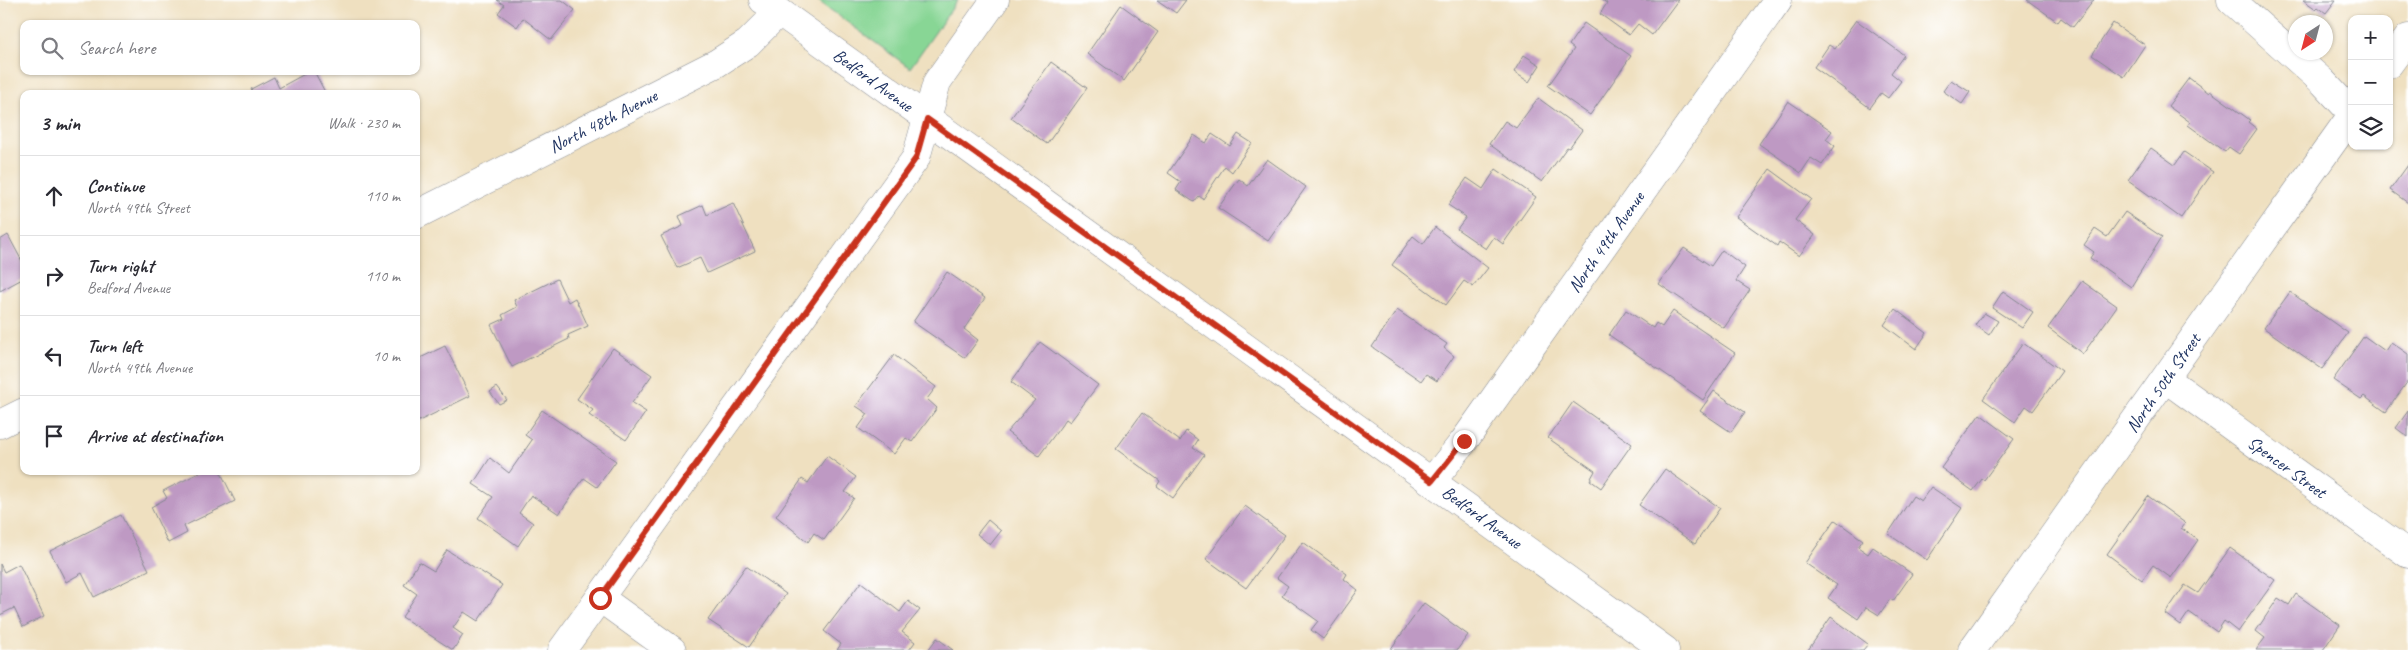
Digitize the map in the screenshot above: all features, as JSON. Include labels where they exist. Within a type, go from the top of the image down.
[{"type":"street","points":[[562,650],[916,158],[937,82],[995,0]]},
{"type":"street","name":"North 49th Avenue","points":[[1432,481],[1464,441],[1778,0]]},
{"type":"street","points":[[2231,0],[2323,82],[2348,110]]},
{"type":"street","name":"Bedford Avenue","points":[[771,6],[1664,650]]},
{"type":"street","name":"North 48th Avenue","points":[[420,213],[717,63],[748,42],[771,6]]},
{"type":"street","points":[[2392,60],[2408,38]]},
{"type":"street","name":"North 50th Street","points":[[1972,650],[2166,379],[2348,120]]},
{"type":"street","name":"Spencer Street","points":[[2166,379],[2408,554]]},
{"type":"street","points":[[0,424],[20,414]]},
{"type":"street","points":[[600,598],[672,650]]},
{"type":"green space","points":[[817,0],[958,0],[910,68]]},
{"type":"building","points":[[497,0],[562,0],[575,10],[551,40],[523,18],[517,27],[498,13],[504,5]]},
{"type":"building","points":[[1157,0],[1186,0],[1176,13]]},
{"type":"building","points":[[1602,0],[1678,0],[1652,35],[1638,24],[1629,35],[1600,14],[1607,3]]},
{"type":"building","points":[[2027,0],[2094,0],[2073,27],[2061,18],[2058,22]]},
{"type":"building","points":[[2303,0],[2336,0],[2326,13]]},
{"type":"building","points":[[1121,5],[1158,32],[1124,81],[1087,54]]},
{"type":"building","points":[[1856,20],[1904,55],[1891,73],[1901,81],[1888,98],[1881,93],[1870,108],[1814,67],[1829,45],[1835,49]]},
{"type":"building","points":[[1584,23],[1631,56],[1590,115],[1548,86],[1574,49],[1569,45]]},
{"type":"building","points":[[2113,23],[2145,45],[2124,77],[2092,55]]},
{"type":"building","points":[[1524,55],[1540,65],[1529,82],[1514,72]]},
{"type":"building","points":[[1051,62],[1087,88],[1047,144],[1011,118]]},
{"type":"building","points":[[303,75],[316,75],[324,90],[251,89],[274,77],[279,88]]},
{"type":"building","points":[[2189,78],[2250,120],[2248,122],[2257,129],[2239,154],[2229,147],[2225,152],[2188,125],[2190,122],[2168,106]]},
{"type":"building","points":[[1951,80],[1970,92],[1962,104],[1943,91]]},
{"type":"building","points":[[1538,98],[1582,130],[1569,148],[1567,147],[1542,182],[1489,144],[1505,121],[1516,128]]},
{"type":"building","points":[[1788,101],[1832,131],[1826,139],[1835,146],[1822,165],[1811,158],[1801,173],[1759,144]]},
{"type":"building","points":[[1212,134],[1230,146],[1238,134],[1252,143],[1232,172],[1225,166],[1203,199],[1199,196],[1194,202],[1176,190],[1181,182],[1168,173],[1194,135],[1206,143]]},
{"type":"building","points":[[2151,148],[2175,165],[2184,152],[2213,172],[2181,218],[2128,180]]},
{"type":"building","points":[[1267,159],[1306,187],[1268,241],[1218,208],[1239,179],[1248,186]]},
{"type":"building","points":[[2408,165],[2408,203],[2390,190]]},
{"type":"building","points":[[1496,169],[1536,197],[1503,244],[1494,237],[1486,249],[1457,229],[1466,217],[1448,205],[1467,178],[1483,189]]},
{"type":"building","points":[[1770,169],[1811,199],[1795,220],[1815,235],[1799,256],[1779,242],[1777,246],[1736,217]]},
{"type":"building","points":[[733,203],[755,251],[707,273],[700,258],[677,268],[661,236],[683,226],[679,216],[703,205],[707,215]]},
{"type":"building","points":[[2125,212],[2162,237],[2131,287],[2090,258],[2094,252],[2084,245],[2095,229],[2107,237]]},
{"type":"building","points":[[1435,227],[1488,268],[1473,287],[1464,281],[1446,305],[1392,265],[1413,236],[1423,244]]},
{"type":"building","points":[[8,235],[20,258],[20,280],[0,291],[0,240]]},
{"type":"building","points":[[1684,248],[1711,266],[1722,250],[1745,267],[1736,281],[1750,290],[1724,328],[1659,284]]},
{"type":"building","points":[[947,272],[985,298],[964,329],[978,340],[965,358],[913,322]]},
{"type":"building","points":[[557,279],[568,302],[575,298],[588,326],[568,335],[569,339],[512,367],[491,325],[504,319],[502,315],[517,307],[514,300]]},
{"type":"building","points":[[2082,281],[2117,306],[2083,354],[2048,328]]},
{"type":"building","points":[[2003,291],[2033,312],[2022,328],[1992,308]]},
{"type":"building","points":[[2290,292],[2348,333],[2322,369],[2264,328]]},
{"type":"building","points":[[1895,309],[1927,333],[1916,349],[1884,325]]},
{"type":"building","points":[[1397,310],[1447,344],[1444,348],[1454,356],[1437,381],[1426,374],[1421,381],[1372,347]]},
{"type":"building","points":[[1626,310],[1653,328],[1656,323],[1662,327],[1673,311],[1735,353],[1703,400],[1609,335]]},
{"type":"building","points":[[1984,313],[1998,321],[1989,335],[1975,325]]},
{"type":"building","points":[[2364,336],[2385,351],[2391,342],[2408,354],[2408,381],[2386,412],[2364,396],[2361,399],[2333,380]]},
{"type":"building","points":[[1040,342],[1098,385],[1070,422],[1066,419],[1039,456],[1007,432],[1035,400],[1011,382]]},
{"type":"building","points":[[2023,343],[2062,371],[2033,411],[2026,406],[2015,422],[1983,399]]},
{"type":"building","points":[[445,346],[470,396],[420,421],[420,358]]},
{"type":"building","points":[[613,348],[652,375],[632,403],[646,412],[626,440],[589,415],[593,410],[577,399]]},
{"type":"building","points":[[894,355],[936,387],[927,399],[937,408],[912,442],[906,438],[894,454],[858,428],[868,414],[856,406]]},
{"type":"building","points":[[497,387],[507,400],[499,404],[490,392]]},
{"type":"building","points":[[1714,391],[1745,412],[1731,432],[1700,411]]},
{"type":"building","points":[[1573,402],[1632,444],[1601,488],[1590,480],[1595,471],[1548,438]]},
{"type":"building","points":[[542,410],[616,461],[597,487],[584,478],[559,514],[531,495],[519,513],[533,523],[518,546],[478,518],[493,497],[473,484],[490,458],[509,473],[532,440],[525,435]]},
{"type":"building","points":[[2408,411],[2408,437],[2396,428]]},
{"type":"building","points":[[1142,413],[1180,441],[1186,431],[1198,440],[1193,448],[1204,455],[1173,498],[1157,486],[1160,481],[1116,449]]},
{"type":"building","points":[[1980,414],[2014,439],[1984,480],[1982,479],[1973,491],[1941,468]]},
{"type":"building","points":[[827,456],[856,477],[845,492],[854,498],[824,540],[814,533],[808,542],[776,516],[802,479],[808,483]]},
{"type":"building","points":[[1665,469],[1720,508],[1695,544],[1639,505]]},
{"type":"building","points":[[195,475],[222,475],[235,501],[184,526],[187,533],[168,543],[151,507],[167,498],[163,491]]},
{"type":"building","points":[[1931,487],[1962,508],[1927,560],[1888,534],[1913,496],[1921,501]]},
{"type":"building","points":[[2148,496],[2185,523],[2181,528],[2198,540],[2171,578],[2153,565],[2142,580],[2107,554]]},
{"type":"building","points":[[1245,506],[1285,535],[1246,588],[1206,559]]},
{"type":"building","points":[[121,515],[149,570],[94,597],[82,573],[66,582],[50,551]]},
{"type":"building","points":[[988,520],[1001,531],[990,545],[977,534]]},
{"type":"building","points":[[1835,520],[1863,540],[1858,547],[1868,554],[1873,547],[1912,574],[1893,601],[1890,599],[1879,615],[1866,607],[1858,619],[1828,598],[1837,585],[1805,563]]},
{"type":"building","points":[[1303,542],[1347,574],[1344,579],[1358,590],[1323,639],[1311,630],[1318,621],[1282,595],[1288,586],[1277,578]]},
{"type":"building","points":[[2230,548],[2275,580],[2238,632],[2224,621],[2217,632],[2189,612],[2180,625],[2165,614],[2185,585],[2198,593]]},
{"type":"building","points":[[447,550],[502,585],[478,621],[464,612],[453,628],[463,635],[453,650],[402,617],[417,594],[404,585],[419,562],[434,571]]},
{"type":"building","points":[[0,564],[4,572],[19,564],[44,616],[23,627],[14,608],[0,615]]},
{"type":"building","points":[[746,566],[786,594],[749,647],[708,620]]},
{"type":"building","points":[[861,582],[900,612],[908,601],[920,610],[902,632],[915,642],[909,650],[837,650],[841,644],[824,631]]},
{"type":"building","points":[[2296,594],[2340,625],[2323,650],[2256,650],[2265,638],[2256,631],[2278,598],[2289,605]]},
{"type":"building","points":[[1424,603],[1468,635],[1457,650],[1390,650]]},
{"type":"building","points":[[1831,617],[1868,644],[1863,650],[1808,650]]},
{"type":"building","points":[[937,638],[953,650],[928,650]]},
{"type":"route","points":[[600,598],[916,158],[927,119],[1432,481],[1464,441]]}]
